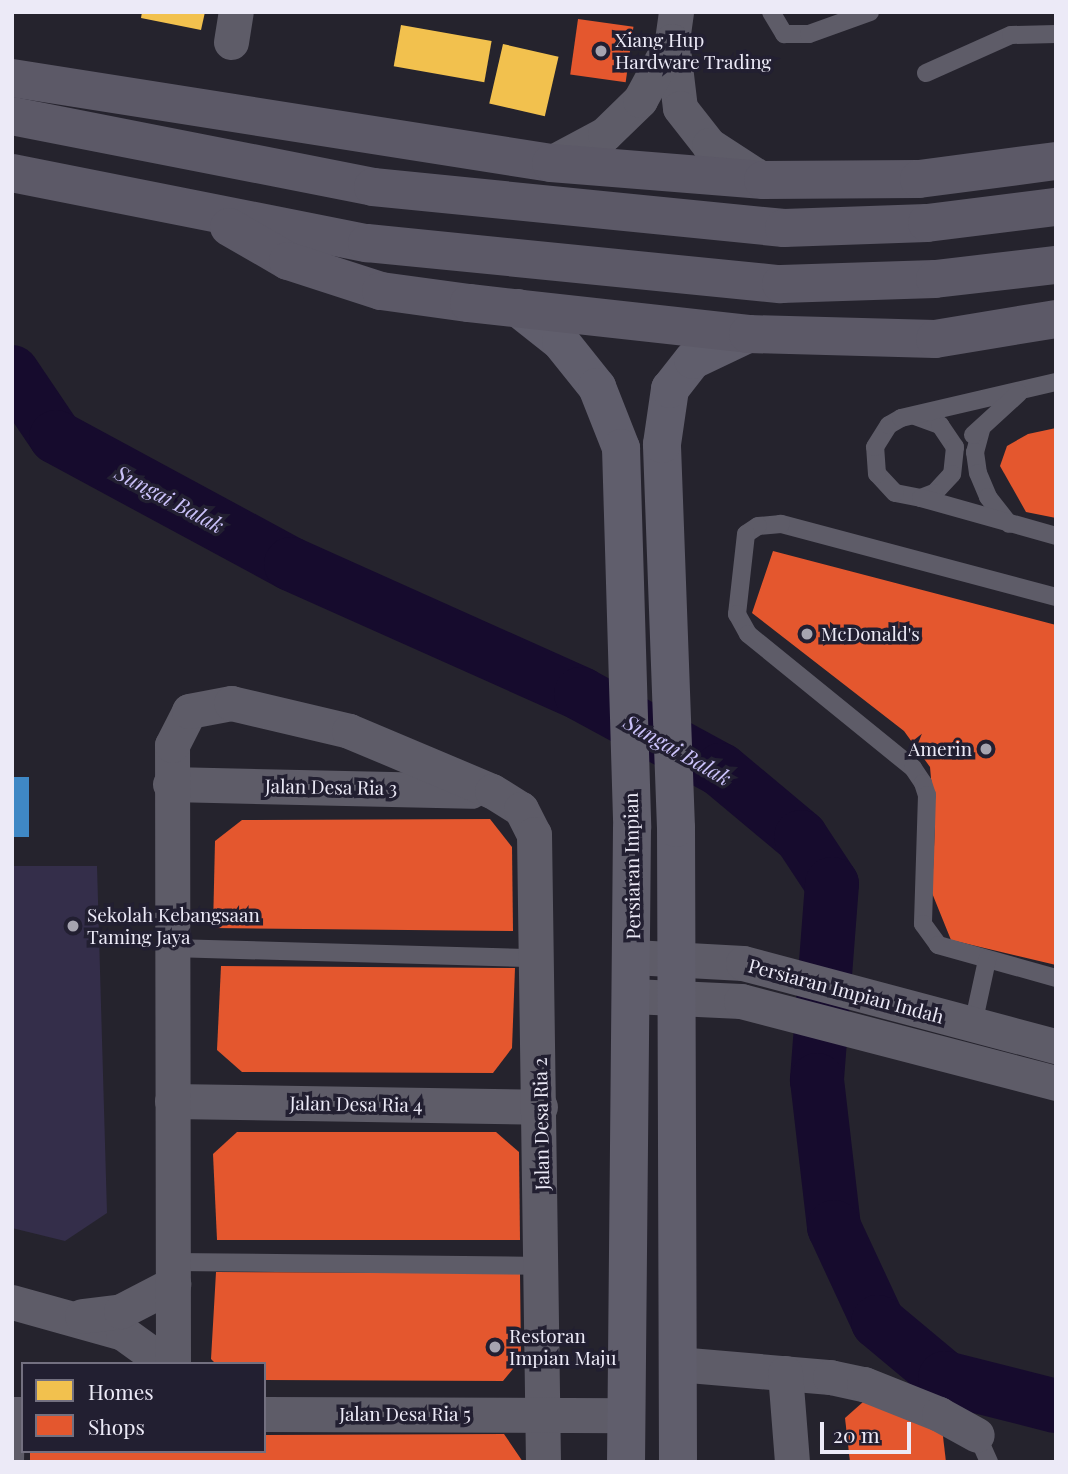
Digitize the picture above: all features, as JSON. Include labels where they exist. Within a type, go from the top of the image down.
[{"type":"highway","points":[[12,78],[551,163],[764,180],[919,179],[1056,161]]},
{"type":"highway","points":[[12,116],[373,187],[785,228],[927,223],[1056,207]]},
{"type":"highway","points":[[12,173],[367,243],[781,284],[935,279],[1056,265]]},
{"type":"highway","points":[[206,213],[288,261],[381,291],[518,309],[748,334],[935,339],[1056,319]]},
{"type":"street","points":[[551,163],[604,134],[640,100],[674,27]]},
{"type":"street","points":[[674,27],[680,108],[709,145],[764,180]]},
{"type":"street","name":"Persiaran Impian","points":[[518,309],[561,342],[597,387],[621,448],[633,957],[626,1462]]},
{"type":"street","points":[[678,1462],[676,828],[662,444],[670,389],[693,360],[748,334]]},
{"type":"street","points":[[173,1362],[170,783],[172,745],[189,711],[232,704],[349,731],[492,791]]},
{"type":"street","name":"Jalan Desa Ria 3","points":[[170,783],[492,791]]},
{"type":"street","name":"Jalan Desa Ria 2","points":[[492,791],[521,808],[534,834],[546,1414],[543,1462]]},
{"type":"street","name":"Persiaran Impian Indah","points":[[633,957],[677,957],[743,963],[1056,1046]]},
{"type":"street","name":"Persiaran Impian Indah","points":[[632,996],[741,1001],[1056,1083]]},
{"type":"street","name":"Jalan Desa Ria 4","points":[[172,1101],[540,1107]]},
{"type":"street","points":[[72,1317],[121,1311],[173,1273]]},
{"type":"street","points":[[12,1302],[123,1333],[163,1362]]},
{"type":"street","points":[[662,1462],[627,1415],[667,1358],[676,1315]]},
{"type":"street","points":[[677,1364],[785,1373],[864,1384],[939,1414],[983,1449]]},
{"type":"street","points":[[785,1373],[792,1462]]},
{"type":"street","name":"Jalan Desa Ria 5","points":[[266,1414],[627,1415]]},
{"type":"lane","points":[[771,12],[784,34],[796,34],[870,12]]},
{"type":"lane","points":[[926,73],[1011,35],[1056,34]]},
{"type":"lane","points":[[1056,382],[901,418],[880,435],[873,461],[877,474],[895,493],[1056,536]]},
{"type":"lane","points":[[955,447],[981,430],[992,415],[1025,389]]},
{"type":"lane","points":[[915,416],[940,425],[955,447],[952,474],[945,485],[921,498]]},
{"type":"lane","points":[[981,430],[975,452],[978,473],[988,497],[1009,524]]},
{"type":"lane","points":[[1056,597],[781,524],[758,526],[746,534],[741,550],[739,624],[913,768],[927,795],[923,924],[938,945],[1056,978]]},
{"type":"lane","points":[[171,948],[538,958]]},
{"type":"lane","points":[[965,1060],[987,960]]},
{"type":"lane","points":[[173,1273],[543,1266]]},
{"type":"lane","points":[[15,1462],[17,1414]]},
{"type":"shaded area","points":[[12,866],[97,866],[107,1213],[65,1241],[12,1228]]},
{"type":"building: Homes","points":[[142,12],[205,12],[201,30],[141,18]]},
{"type":"building: Homes","points":[[401,25],[492,41],[484,82],[394,66]]},
{"type":"building: Homes","points":[[503,44],[559,57],[545,116],[489,103]]},
{"type":"building: Shops","name":"Xiang Hup Hardware Trading","points":[[578,19],[633,27],[626,82],[570,74]]},
{"type":"building: Shops","points":[[1056,428],[1056,518],[1026,512],[1000,466],[1007,446],[1028,434]]},
{"type":"building: Shops","name":"Amerin","points":[[773,551],[1056,625],[1056,965],[951,940],[932,893],[935,824],[930,767],[904,731],[752,613]]},
{"type":"building: Shops","points":[[490,819],[512,847],[513,931],[213,928],[215,841],[242,820]]},
{"type":"building: Shops","points":[[221,966],[515,968],[512,1048],[493,1073],[242,1072],[217,1050]]},
{"type":"building: Shops","points":[[237,1132],[496,1132],[519,1152],[520,1240],[217,1240],[213,1154]]},
{"type":"building: Shops","points":[[216,1272],[520,1273],[521,1359],[503,1381],[266,1380],[266,1362],[214,1362],[211,1359]]},
{"type":"building: Shops","points":[[872,1394],[942,1428],[946,1462],[850,1462],[845,1418]]},
{"type":"building: Shops","points":[[504,1434],[523,1462],[30,1462],[30,1453],[266,1453],[266,1435]]},
{"type":"building: Schools","points":[[12,777],[29,777],[29,837],[12,837]]},
{"type":"waterway","name":"Sungai Balak","points":[[12,372],[56,437],[291,564],[581,694],[721,770],[801,837],[832,884],[817,1080],[834,1227],[878,1322],[945,1378],[1056,1406]]},
{"type":"place","name":"Xiang Hup Hardware Trading","points":[[601,51]]},
{"type":"place","name":"McDonald's","points":[[807,634]]},
{"type":"place","name":"Amerin","points":[[986,749]]},
{"type":"place","name":"Sekolah Kebangsaan Taming Jaya","points":[[73,926]]},
{"type":"place","name":"Restoran Impian Maju","points":[[495,1347]]}]
